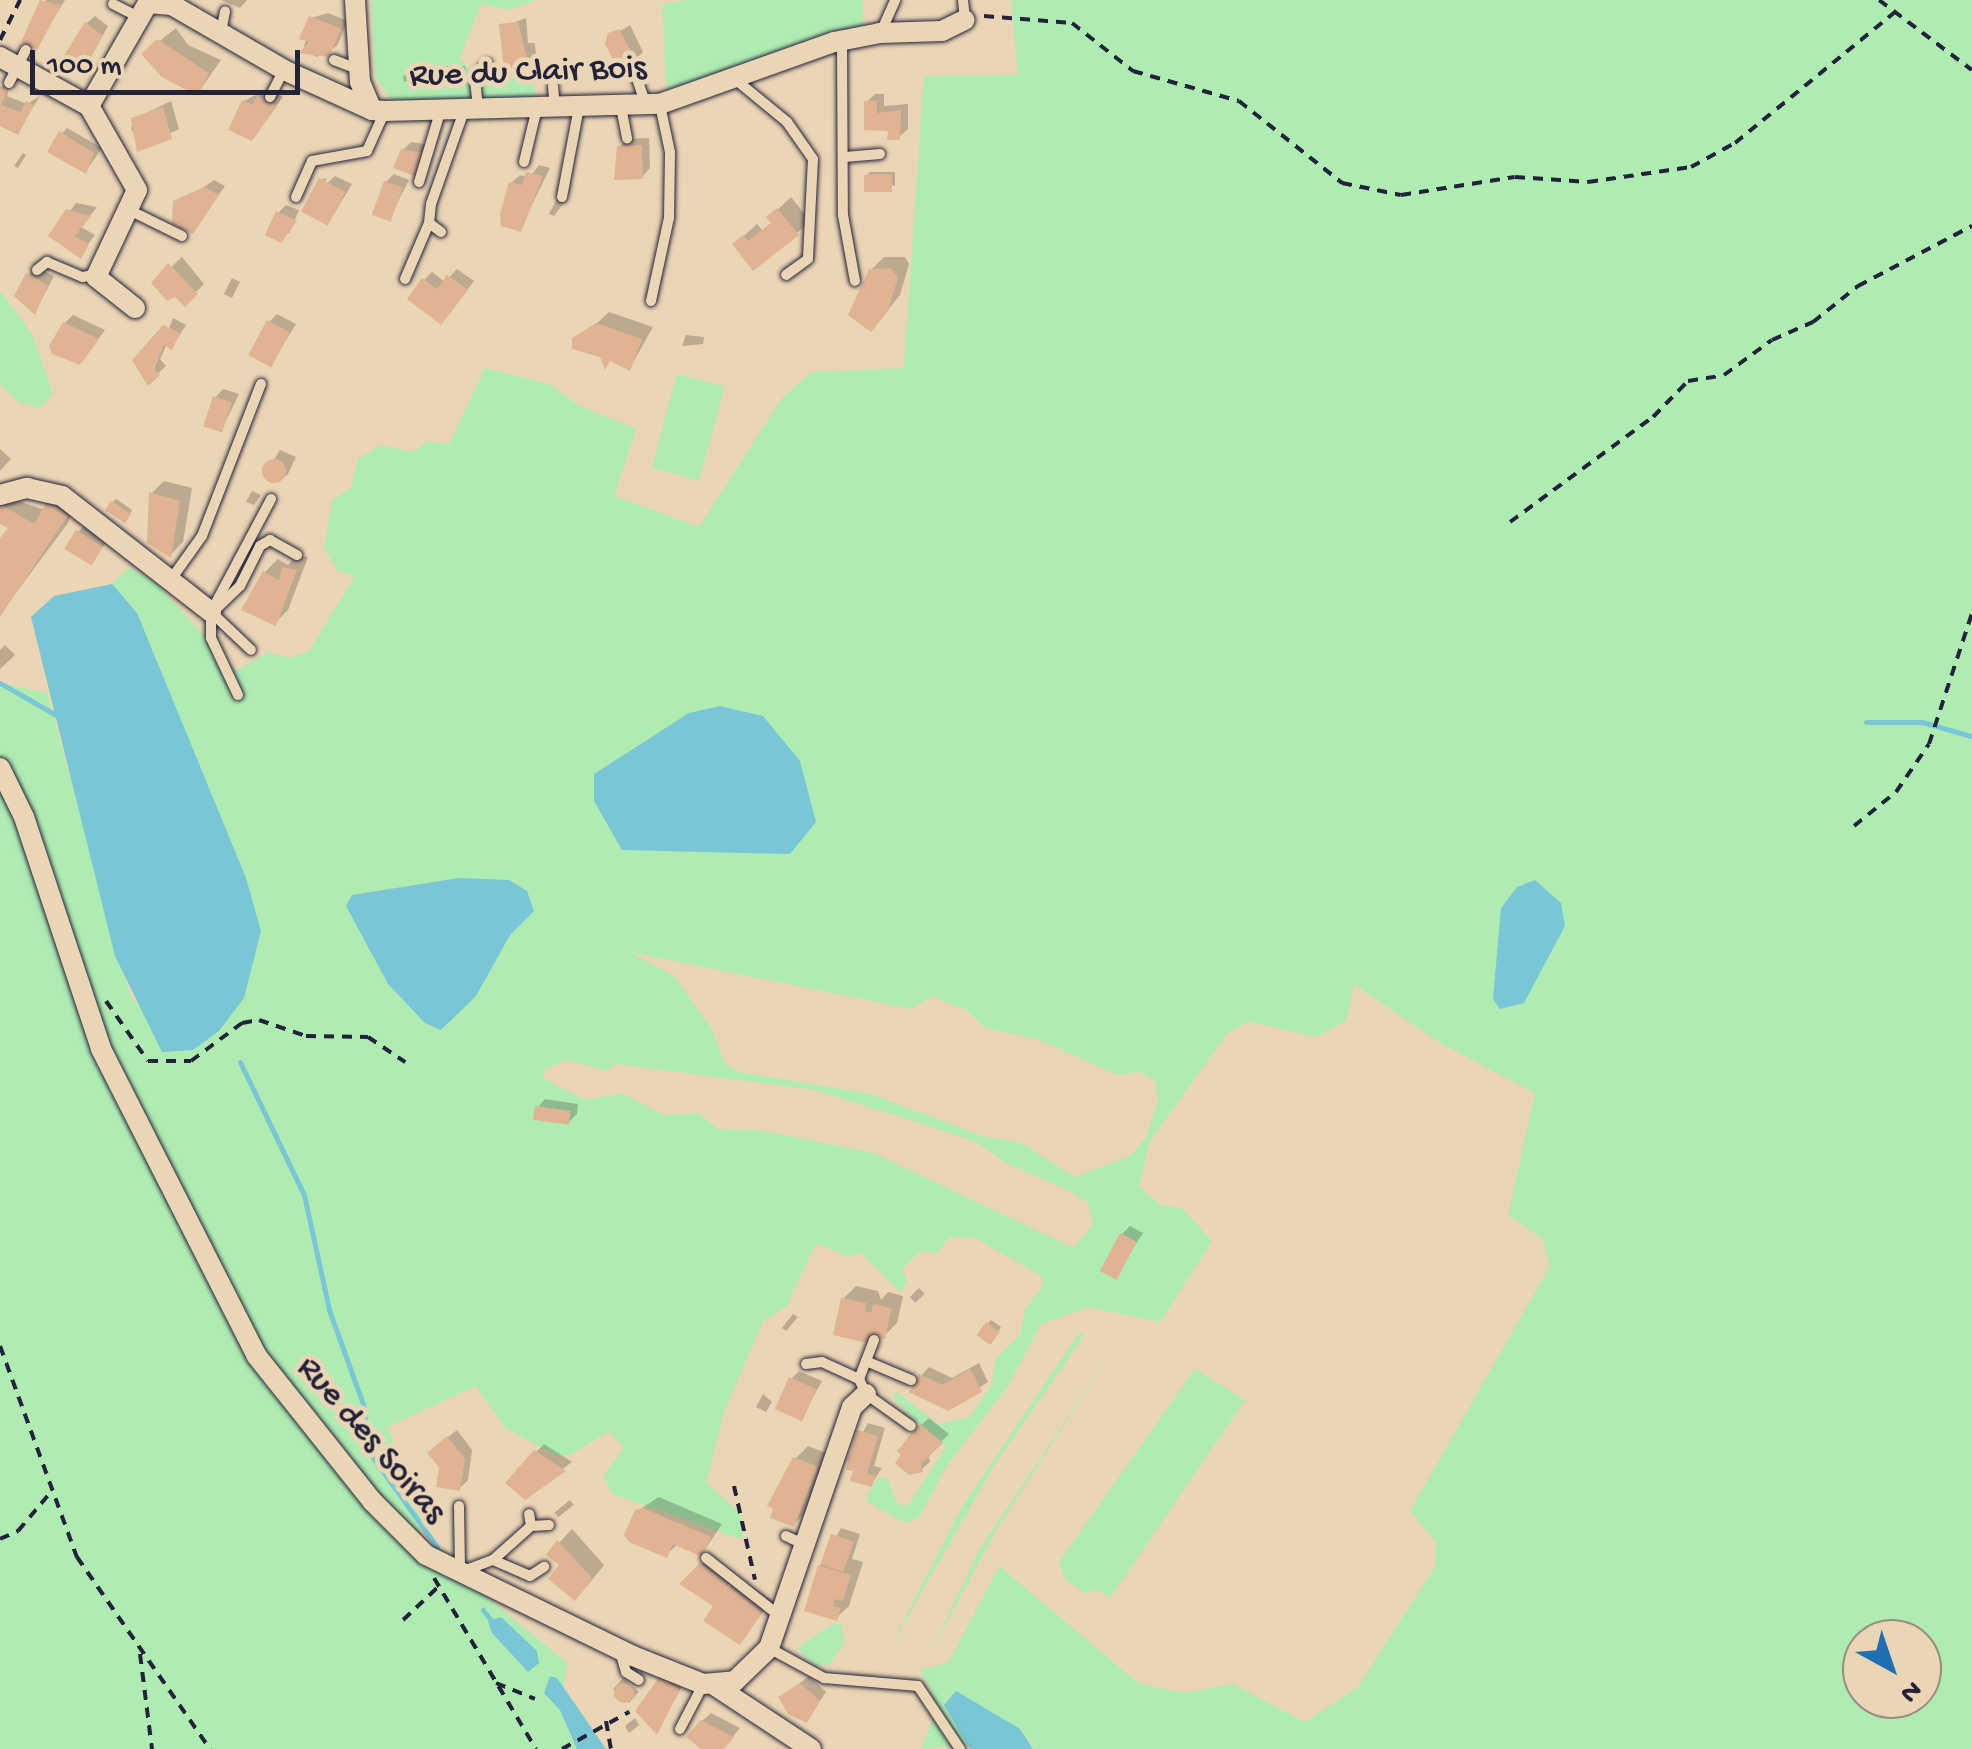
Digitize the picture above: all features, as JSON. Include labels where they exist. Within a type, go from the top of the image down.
[{"type":"street","name":"Rue du Clair Bois","points":[[355,0],[358,69],[378,111],[653,105],[736,80],[842,40],[880,33],[942,32],[964,10]]},
{"type":"street","points":[[89,106],[141,8],[158,1],[172,5],[284,70],[378,111]]},
{"type":"street","points":[[13,64],[89,106],[136,180],[129,210],[96,274],[102,286],[135,308]]},
{"type":"street","points":[[0,495],[27,488],[62,496],[211,612]]},
{"type":"street","name":"Rue des Soiras","points":[[0,768],[24,817],[101,1049],[256,1355],[350,1475],[426,1555],[620,1650],[709,1684],[792,1731],[811,1749]]},
{"type":"street","points":[[709,1684],[746,1674],[770,1648],[862,1387]]},
{"type":"lane","points":[[880,33],[895,0]]},
{"type":"lane","points":[[113,4],[141,8]]},
{"type":"lane","points":[[220,33],[226,11]]},
{"type":"lane","points":[[842,40],[845,245],[854,281]]},
{"type":"lane","points":[[334,60],[358,69]]},
{"type":"lane","points":[[405,278],[472,108],[475,76],[487,64]]},
{"type":"lane","points":[[270,97],[284,70]]},
{"type":"lane","points":[[634,70],[653,105],[670,152],[669,218],[651,302]]},
{"type":"lane","points":[[736,80],[788,122],[814,159],[808,258],[786,275]]},
{"type":"lane","points":[[524,162],[552,86]]},
{"type":"lane","points":[[621,107],[627,138]]},
{"type":"lane","points":[[419,182],[442,108]]},
{"type":"lane","points":[[562,197],[579,108]]},
{"type":"lane","points":[[296,197],[312,161],[366,151],[378,111]]},
{"type":"lane","points":[[845,157],[880,154]]},
{"type":"lane","points":[[129,210],[182,236]]},
{"type":"lane","points":[[428,223],[441,232]]},
{"type":"lane","points":[[37,270],[47,262],[83,277],[96,274]]},
{"type":"lane","points":[[172,578],[202,536],[261,384]]},
{"type":"lane","points":[[238,695],[210,638],[211,612],[271,499]]},
{"type":"lane","points":[[211,612],[240,586],[260,546],[270,540],[297,554]]},
{"type":"lane","points":[[211,612],[251,650]]},
{"type":"lane","points":[[862,1387],[874,1340]]},
{"type":"lane","points":[[866,1361],[911,1380]]},
{"type":"lane","points":[[806,1364],[822,1362],[862,1387],[911,1426]]},
{"type":"lane","points":[[459,1506],[464,1539],[460,1572],[493,1560],[530,1520],[549,1525]]},
{"type":"lane","points":[[786,1536],[806,1546]]},
{"type":"lane","points":[[706,1558],[738,1578],[756,1600],[782,1618]]},
{"type":"lane","points":[[493,1560],[530,1576],[544,1566]]},
{"type":"lane","points":[[770,1648],[824,1678],[918,1686],[960,1749]]},
{"type":"lane","points":[[620,1650],[626,1672],[639,1680]]},
{"type":"lane","points":[[680,1729],[709,1684]]},
{"type":"path","points":[[0,41],[20,0]]},
{"type":"path","points":[[1879,0],[1972,70]]},
{"type":"path","points":[[964,10],[1072,23],[1133,71],[1239,102],[1342,183],[1401,195],[1489,181],[1624,180],[1691,167],[1735,142],[1896,12]]},
{"type":"path","points":[[1510,522],[1652,417],[1688,381],[1724,375],[1772,340],[1814,322],[1858,286],[1972,226]]},
{"type":"path","points":[[1854,826],[1896,792],[1930,744],[1972,613]]},
{"type":"path","points":[[104,997],[148,1061],[191,1061],[242,1023],[259,1020],[306,1036],[368,1037],[405,1062]]},
{"type":"path","points":[[0,1346],[50,1493],[77,1557],[210,1749]]},
{"type":"path","points":[[734,1486],[752,1546],[756,1600]]},
{"type":"path","points":[[0,1540],[18,1531],[50,1493]]},
{"type":"path","points":[[426,1555],[437,1588],[536,1749]]},
{"type":"path","points":[[404,1620],[437,1588]]},
{"type":"path","points":[[140,1649],[152,1749]]},
{"type":"path","points":[[496,1683],[536,1698]]},
{"type":"path","points":[[562,1749],[598,1724],[629,1712]]},
{"type":"path","points":[[606,1721],[610,1747]]},
{"type":"green space","points":[[371,0],[536,0],[508,10],[481,4],[460,58],[469,69],[532,78],[536,96],[526,103],[394,103],[375,76]]},
{"type":"green space","points":[[689,0],[862,0],[863,27],[667,93],[662,4]]},
{"type":"green space","points":[[1011,0],[1972,0],[1972,1749],[1033,1749],[1029,1739],[922,1749],[933,1717],[927,1702],[931,1689],[919,1671],[949,1662],[999,1566],[1138,1683],[1185,1693],[1232,1684],[1305,1722],[1357,1688],[1435,1567],[1436,1542],[1410,1511],[1550,1266],[1543,1239],[1508,1215],[1535,1093],[1440,1043],[1354,984],[1346,1021],[1316,1037],[1248,1021],[1227,1034],[1149,1142],[1139,1187],[1160,1205],[1182,1208],[1212,1241],[1160,1322],[1088,1307],[1041,1324],[1007,1387],[948,1464],[919,1517],[906,1523],[867,1502],[868,1494],[878,1478],[887,1478],[896,1502],[907,1507],[946,1447],[893,1398],[896,1391],[938,1424],[970,1417],[992,1384],[996,1358],[1021,1334],[1024,1311],[1044,1284],[1040,1275],[975,1238],[949,1237],[937,1253],[920,1251],[902,1269],[907,1281],[900,1292],[861,1253],[846,1256],[816,1243],[786,1307],[763,1321],[724,1412],[706,1482],[740,1513],[743,1540],[612,1494],[603,1476],[624,1448],[609,1431],[570,1455],[556,1455],[505,1428],[476,1386],[387,1427],[425,1518],[417,1539],[567,1663],[560,1710],[577,1749],[0,1749],[0,683],[47,693],[131,998],[193,1050],[219,1031],[244,998],[261,931],[137,613],[112,584],[130,567],[154,581],[236,671],[268,652],[290,658],[309,651],[355,576],[337,570],[324,547],[332,500],[351,488],[358,459],[381,445],[412,452],[428,442],[449,444],[485,368],[549,384],[578,405],[636,429],[614,496],[699,527],[782,398],[812,372],[904,368],[924,76],[1018,75]],"holes":[[[459,878],[510,935],[476,996],[352,895]],[[630,952],[911,1009],[932,996],[968,1011],[985,1028],[1037,1039],[1118,1075],[1140,1072],[1155,1081],[1158,1101],[1146,1137],[1130,1156],[1074,1177],[1022,1143],[982,1136],[871,1094],[739,1072],[725,1064],[711,1028],[674,976]],[[567,1060],[606,1071],[616,1064],[814,1090],[917,1122],[976,1142],[1006,1163],[1070,1191],[1088,1203],[1093,1224],[1074,1248],[873,1153],[759,1130],[718,1129],[698,1113],[664,1115],[622,1093],[585,1100],[544,1079],[544,1070]]]},
{"type":"green space","points":[[0,291],[32,334],[53,394],[40,408],[19,402],[0,384]]},
{"type":"green space","points":[[677,374],[724,387],[699,480],[652,468]]},
{"type":"green space","points":[[1079,1333],[1084,1334],[992,1469],[887,1653],[962,1507]]},
{"type":"green space","points":[[1119,1340],[995,1532],[928,1658],[979,1550]]},
{"type":"green space","points":[[1195,1369],[1245,1400],[1110,1598],[1096,1589],[1086,1594],[1065,1579],[1059,1562]]},
{"type":"green space","points":[[833,1624],[842,1624],[844,1643],[829,1665],[814,1665],[797,1648]]},
{"type":"water","points":[[112,584],[137,613],[246,878],[261,931],[244,998],[219,1031],[193,1050],[162,1052],[115,956],[31,617],[54,596]]},
{"type":"water","points":[[720,706],[763,716],[800,761],[816,822],[790,854],[622,850],[594,801],[594,774],[689,713]]},
{"type":"water","points":[[459,878],[509,880],[527,891],[534,911],[510,935],[476,996],[441,1030],[425,1023],[388,984],[346,906],[352,895]]},
{"type":"water","points":[[1535,880],[1561,903],[1565,926],[1524,1003],[1500,1009],[1493,999],[1501,908],[1517,887]]},
{"type":"water","points":[[501,1617],[537,1651],[539,1663],[528,1672],[492,1633],[488,1621]]},
{"type":"water","points":[[550,1676],[557,1678],[606,1749],[577,1749],[560,1710],[544,1693]]},
{"type":"water","points":[[956,1691],[1020,1729],[1033,1749],[970,1749],[944,1705]]},
{"type":"building","points":[[40,0],[61,5],[37,50],[21,42]]},
{"type":"building","points":[[309,16],[341,29],[329,57],[299,53],[309,42],[299,39]]},
{"type":"building","points":[[85,22],[102,35],[83,74],[60,62]]},
{"type":"building","points":[[518,22],[529,67],[504,69],[499,24]]},
{"type":"building","points":[[619,29],[637,62],[618,69],[605,44],[608,33]]},
{"type":"building","points":[[157,39],[209,73],[198,96],[162,77],[141,54]]},
{"type":"building","points":[[0,86],[8,90],[1,105],[21,112],[26,101],[34,105],[18,135],[0,126]]},
{"type":"building","points":[[257,96],[277,106],[252,141],[228,130],[242,100],[253,105]]},
{"type":"building","points":[[864,101],[877,101],[877,113],[901,110],[900,140],[887,140],[888,131],[864,130]]},
{"type":"building","points":[[163,107],[172,139],[137,152],[131,118]]},
{"type":"building","points":[[59,131],[94,153],[86,174],[47,152]]},
{"type":"building","points":[[642,145],[643,179],[614,180],[617,146]]},
{"type":"building","points":[[401,149],[423,153],[417,177],[393,168]]},
{"type":"building","points":[[526,172],[543,176],[521,232],[501,226],[500,214],[509,182],[522,185]]},
{"type":"building","points":[[864,175],[892,175],[892,192],[864,192]]},
{"type":"building","points":[[319,178],[345,192],[328,226],[301,212]]},
{"type":"building","points":[[384,181],[403,188],[390,222],[372,215]]},
{"type":"building","points":[[204,187],[219,195],[193,234],[172,224],[173,201]]},
{"type":"building","points":[[777,208],[799,235],[753,271],[732,244],[743,235],[748,241],[771,223],[766,217]]},
{"type":"building","points":[[66,209],[91,216],[75,236],[89,244],[81,259],[48,236]]},
{"type":"building","points":[[276,211],[297,221],[281,243],[265,235]]},
{"type":"building","points":[[168,263],[198,294],[185,307],[175,297],[167,301],[151,283]]},
{"type":"building","points":[[891,268],[898,278],[888,311],[871,332],[848,315],[869,269]]},
{"type":"building","points":[[26,273],[48,285],[35,315],[14,296]]},
{"type":"building","points":[[447,275],[468,290],[441,325],[407,299],[422,278],[437,289]]},
{"type":"building","points":[[267,320],[290,332],[271,368],[248,355]]},
{"type":"building","points":[[63,322],[99,339],[80,365],[52,354],[49,346]]},
{"type":"building","points":[[596,323],[642,339],[630,371],[610,361],[605,370],[600,357],[572,349],[572,338]]},
{"type":"building","points":[[163,325],[180,333],[172,350],[164,345],[153,368],[160,375],[148,386],[132,360]]},
{"type":"building","points":[[213,396],[232,402],[222,433],[203,426]]},
{"type":"building","points":[[274,459],[283,462],[283,480],[274,483],[265,480],[262,471],[265,462]]},
{"type":"building","points":[[149,492],[180,501],[171,558],[147,543]]},
{"type":"building","points":[[111,501],[131,514],[125,523],[105,510]]},
{"type":"building","points":[[47,502],[68,515],[0,617],[0,538],[8,528],[0,524],[0,504],[34,524]]},
{"type":"building","points":[[76,530],[103,547],[91,566],[64,549]]},
{"type":"building","points":[[282,567],[297,570],[276,626],[241,610],[263,571],[279,580]]},
{"type":"building","points":[[535,1106],[571,1111],[569,1125],[533,1120]]},
{"type":"building","points":[[1120,1233],[1137,1242],[1117,1280],[1100,1271]]},
{"type":"building","points":[[841,1298],[866,1303],[865,1311],[871,1313],[873,1304],[892,1308],[885,1339],[868,1335],[867,1343],[833,1335]]},
{"type":"building","points":[[986,1322],[1000,1332],[990,1345],[977,1335]]},
{"type":"building","points":[[970,1369],[982,1392],[948,1411],[909,1392],[919,1374],[942,1385]]},
{"type":"building","points":[[789,1377],[816,1389],[802,1421],[775,1409]]},
{"type":"building","points":[[920,1424],[943,1443],[921,1464],[923,1472],[909,1475],[895,1463],[901,1455],[897,1451]]},
{"type":"building","points":[[857,1430],[878,1436],[867,1474],[875,1476],[872,1487],[850,1481],[853,1471],[846,1470]]},
{"type":"building","points":[[447,1436],[465,1459],[460,1491],[436,1487],[439,1467],[427,1453]]},
{"type":"building","points":[[534,1450],[566,1471],[525,1500],[505,1483]]},
{"type":"building","points":[[793,1457],[818,1467],[794,1527],[770,1518],[773,1509],[767,1506]]},
{"type":"building","points":[[643,1508],[711,1537],[702,1557],[673,1544],[667,1558],[629,1542],[624,1535],[635,1510]]},
{"type":"building","points":[[831,1534],[854,1542],[843,1572],[821,1564]]},
{"type":"building","points":[[557,1540],[593,1579],[575,1601],[548,1579],[559,1565],[546,1555]]},
{"type":"building","points":[[700,1563],[762,1613],[740,1645],[703,1621],[713,1606],[679,1584]]},
{"type":"building","points":[[818,1565],[851,1575],[843,1601],[835,1599],[833,1606],[841,1608],[837,1621],[804,1611]]},
{"type":"building","points":[[660,1676],[679,1690],[657,1735],[635,1711]]},
{"type":"building","points":[[620,1683],[628,1683],[634,1693],[628,1703],[620,1703],[614,1697],[614,1689]]},
{"type":"building","points":[[800,1683],[820,1701],[807,1723],[788,1714],[778,1697]]},
{"type":"building","points":[[701,1720],[734,1737],[724,1749],[701,1749],[686,1737]]},
{"type":"waterway","points":[[0,683],[56,715]]},
{"type":"waterway","points":[[1866,722],[1922,722],[1971,736]]},
{"type":"waterway","points":[[240,1062],[304,1195],[329,1310],[363,1404],[369,1452],[437,1547]]},
{"type":"waterway","points":[[483,1610],[494,1624]]}]
